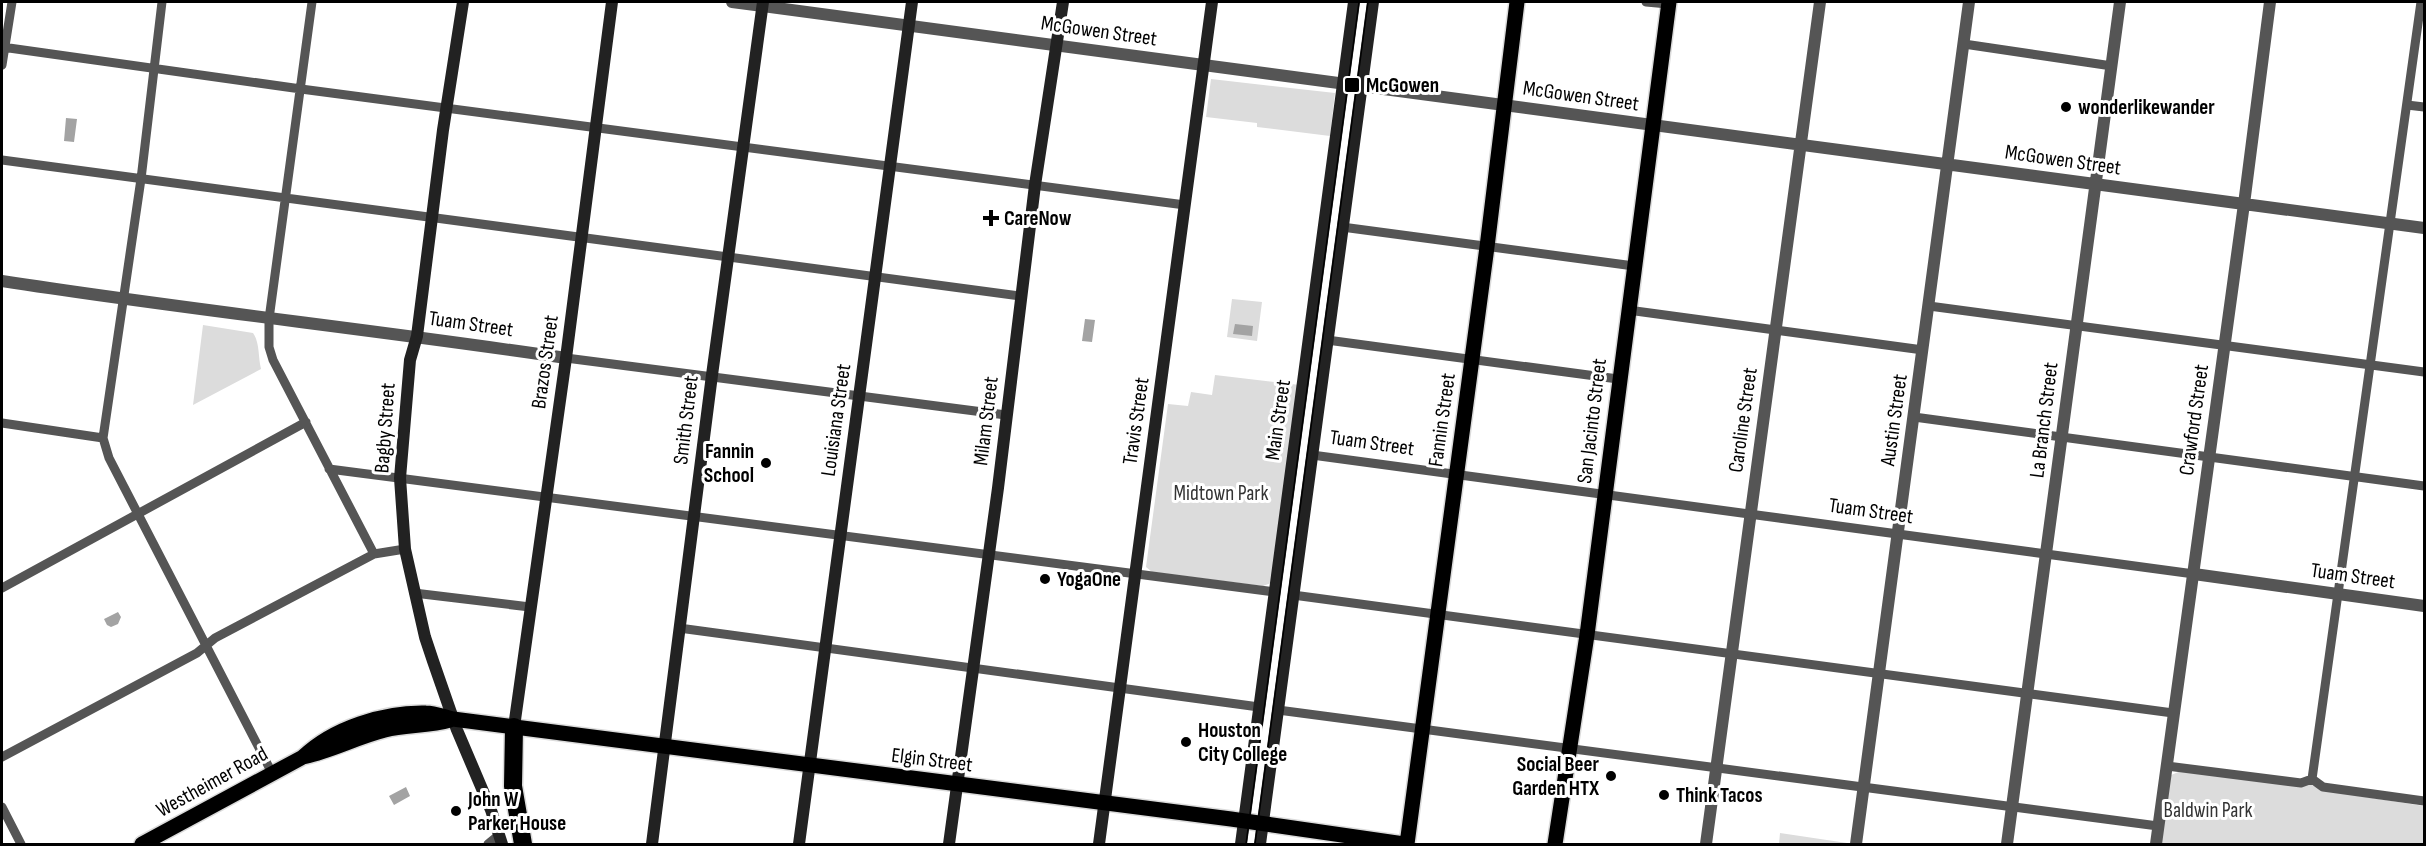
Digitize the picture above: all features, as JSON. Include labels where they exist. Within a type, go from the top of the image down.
[{"type":"highway","points":[[514,727],[513,786],[524,844]]},
{"type":"main road","name":"Bagby Street","points":[[464,2],[447,107],[417,336],[410,360],[400,478],[405,549],[425,637],[453,719],[501,840]]},
{"type":"main road","name":"Brazos Street","points":[[514,727],[566,358],[612,2]]},
{"type":"main road","name":"Louisiana Street","points":[[799,844],[912,2]]},
{"type":"main road","name":"Milam Street","points":[[949,844],[1035,185],[1063,2]]},
{"type":"main road","name":"Travis Street","points":[[1099,844],[1212,2]]},
{"type":"main road","name":"Main Street","points":[[1241,844],[1354,2]]},
{"type":"main road","name":"Main Street","points":[[1260,844],[1373,2]]},
{"type":"main road","name":"Fannin Street","points":[[1406,844],[1487,247],[1517,2]]},
{"type":"main road","name":"San Jacinto Street","points":[[1555,844],[1587,635],[1668,3]]},
{"type":"main road","name":"Smith Street","points":[[652,844],[712,375],[763,4]]},
{"type":"main road","name":"Westheimer Road","points":[[142,844],[303,757],[314,746],[333,736],[387,717],[427,713],[453,719]]},
{"type":"main road","name":"Elgin Street","points":[[453,719],[1406,844]]},
{"type":"street","points":[[2,64],[12,2]]},
{"type":"street","points":[[162,2],[141,179],[103,438],[109,458],[272,772]]},
{"type":"street","points":[[312,2],[269,319],[269,347],[273,360],[374,554]]},
{"type":"street","name":"McGowen Street","points":[[732,2],[763,4],[1342,84],[2424,228]]},
{"type":"street","points":[[1646,2],[1668,3]]},
{"type":"street","name":"Caroline Street","points":[[1706,844],[1820,2]]},
{"type":"street","name":"Austin Street","points":[[1856,844],[1969,2]]},
{"type":"street","name":"La Branch Street","points":[[2007,844],[2120,2]]},
{"type":"street","name":"Crawford Street","points":[[2156,844],[2270,2]]},
{"type":"street","points":[[2312,779],[2421,2]]},
{"type":"street","points":[[1964,44],[2112,66]]},
{"type":"street","points":[[3,47],[1185,205]]},
{"type":"street","points":[[2408,105],[2424,107]]},
{"type":"street","points":[[2,160],[286,200],[1020,296]]},
{"type":"street","points":[[1342,227],[1634,266]]},
{"type":"street","name":"Tuam Street","points":[[2,281],[123,300],[417,336],[566,358],[712,375],[1006,415]]},
{"type":"street","points":[[1929,306],[2424,372]]},
{"type":"street","points":[[1628,310],[1923,350]]},
{"type":"street","points":[[1327,340],[1618,379]]},
{"type":"street","points":[[1914,417],[2424,486]]},
{"type":"street","points":[[2,588],[306,422]]},
{"type":"street","points":[[2,423],[103,438]]},
{"type":"street","name":"Tuam Street","points":[[1312,455],[2424,606]]},
{"type":"street","points":[[329,469],[1275,592]]},
{"type":"street","points":[[2,757],[197,652],[215,638],[374,554],[405,549]]},
{"type":"street","points":[[414,593],[530,608]]},
{"type":"street","points":[[1293,596],[2173,713]]},
{"type":"street","points":[[679,628],[1259,707]]},
{"type":"street","points":[[1278,710],[2158,826]]},
{"type":"street","points":[[2167,766],[2301,783],[2312,779]]},
{"type":"street","points":[[2312,779],[2323,787],[2424,801]]},
{"type":"street","points":[[2,807],[21,844]]},
{"type":"street","points":[[488,844],[501,840]]},
{"type":"green space","points":[[1211,79],[1335,93],[1330,136],[1257,127],[1257,123],[1206,117]]},
{"type":"green space","points":[[1232,299],[1262,302],[1257,341],[1227,337]]},
{"type":"green space","points":[[203,325],[253,333],[258,346],[261,369],[193,405]]},
{"type":"green space","name":"Midtown Park","points":[[1215,375],[1300,385],[1271,583],[1263,586],[1152,572],[1146,567],[1168,404],[1188,406],[1191,392],[1212,395]]},
{"type":"green space","name":"Baldwin Park","points":[[2181,771],[2309,784],[2327,791],[2424,806],[2424,844],[2160,844],[2171,775]]},
{"type":"green space","points":[[1780,833],[1847,843],[1779,844]]},
{"type":"shaded area","points":[[66,118],[77,119],[74,142],[64,141]]},
{"type":"shaded area","points":[[1085,319],[1095,320],[1092,342],[1082,341]]},
{"type":"shaded area","points":[[1235,324],[1253,326],[1252,336],[1233,334]]},
{"type":"shaded area","points":[[118,612],[121,617],[118,624],[111,627],[107,625],[104,619]]},
{"type":"shaded area","points":[[406,787],[410,796],[394,805],[389,796]]},
{"type":"tram line","points":[[1246,844],[1359,2]]},
{"type":"tram line","points":[[1255,844],[1368,2]]},
{"type":"place","name":"McGowen","points":[[1352,85]]},
{"type":"place","name":"wonderlikewander","points":[[2066,107]]},
{"type":"place","name":"CareNow","points":[[991,218]]},
{"type":"place","name":"Fannin School","points":[[766,463]]},
{"type":"place","name":"YogaOne","points":[[1045,579]]},
{"type":"place","name":"Houston City College","points":[[1186,742]]},
{"type":"place","name":"Social Beer Garden HTX","points":[[1611,776]]},
{"type":"place","name":"Think Tacos","points":[[1664,795]]},
{"type":"place","name":"John W Parker House","points":[[456,811]]}]
